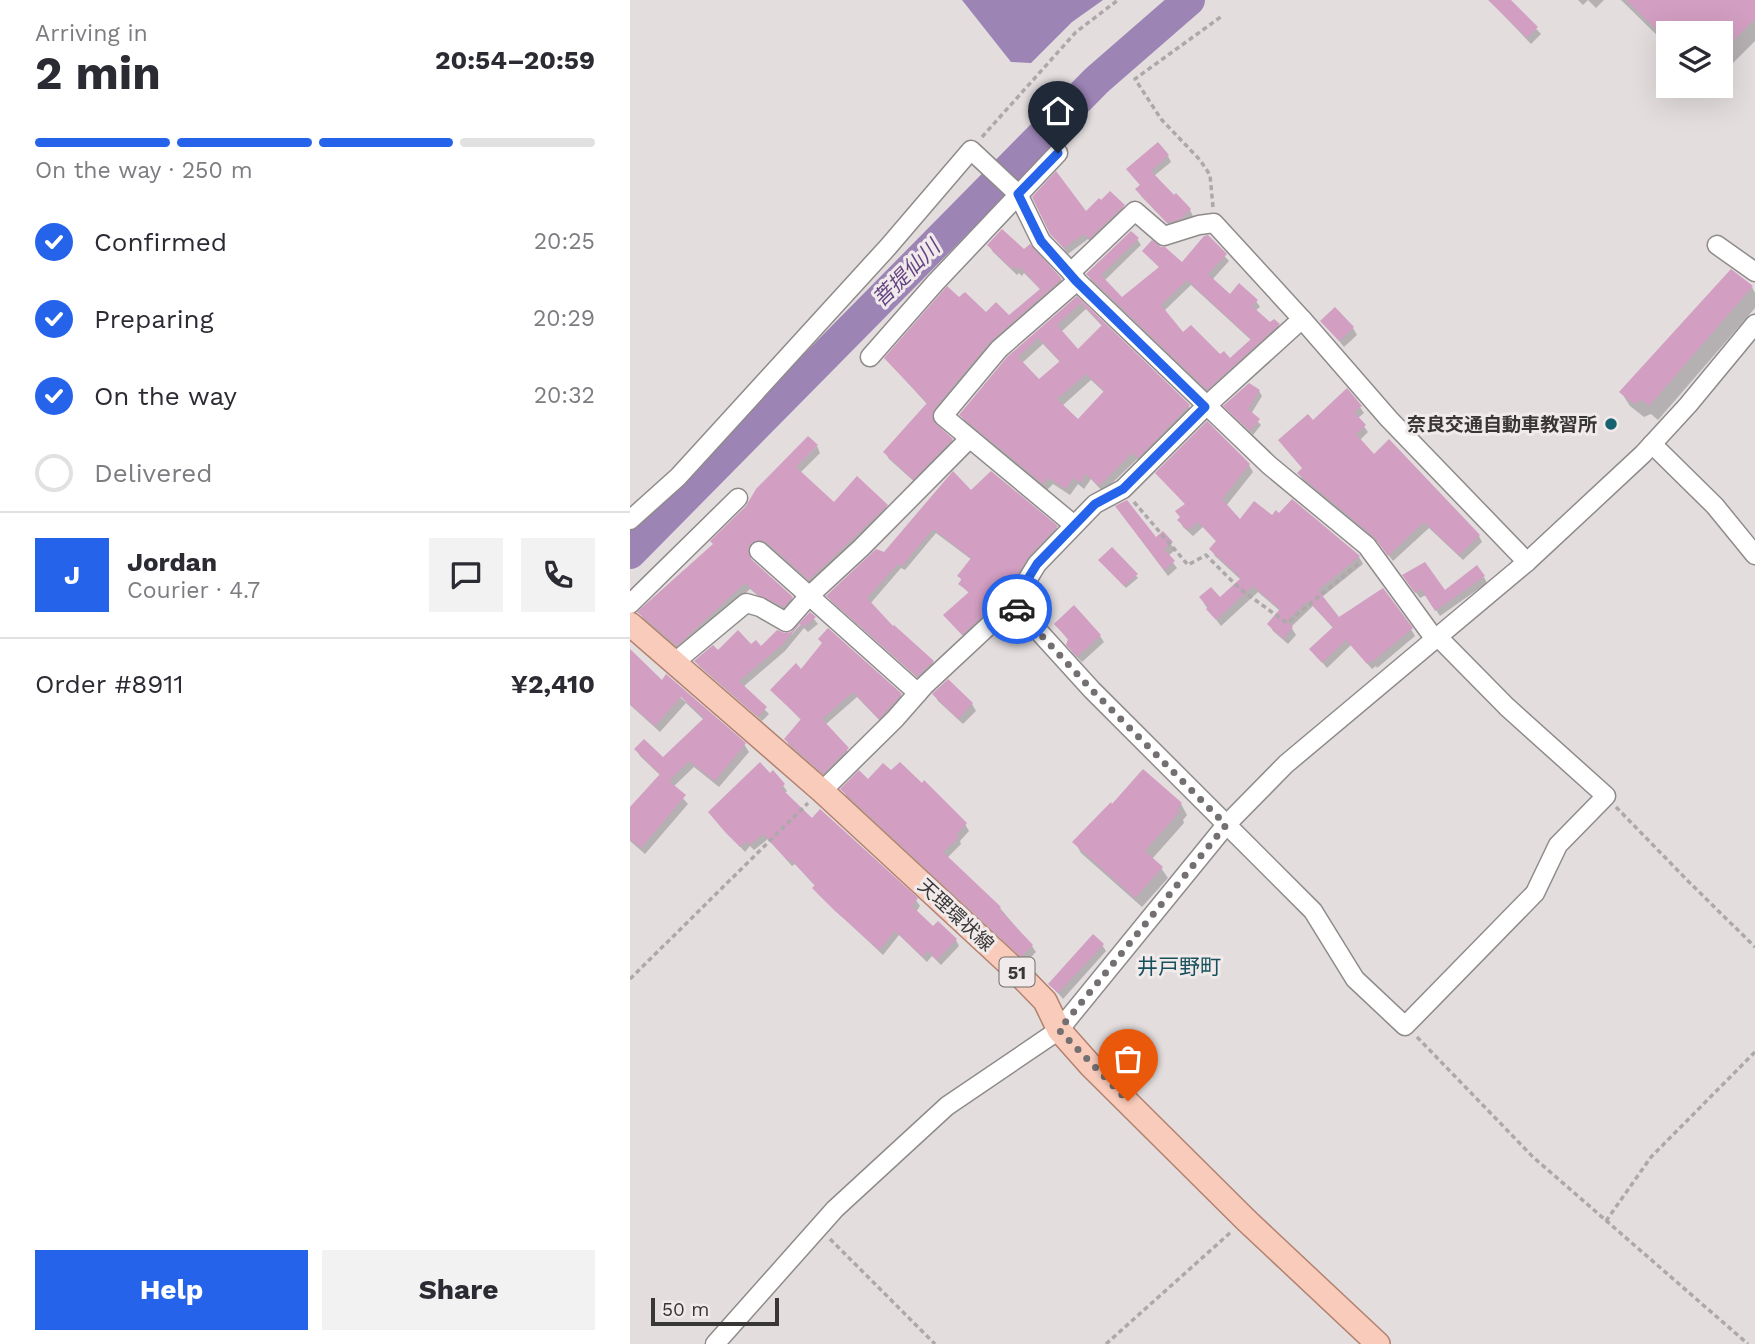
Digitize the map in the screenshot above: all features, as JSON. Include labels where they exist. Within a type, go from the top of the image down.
[{"type":"main road","name":"天理環状線","points":[[630,624],[822,791],[1045,1000],[1059,1030],[1091,1066],[1246,1220],[1378,1344]]},
{"type":"street","points":[[630,520],[687,467],[973,152],[1016,192],[1041,241],[1074,277],[1205,407],[1372,552],[1435,637],[1507,707],[1606,796],[1558,845],[1535,893],[1405,1026],[1355,979],[1313,911],[1092,690],[1013,603]]},
{"type":"street","points":[[870,357],[1016,192],[1058,153]]},
{"type":"street","points":[[1074,525],[943,416],[999,349],[1074,277],[1135,211],[1164,236],[1214,223],[1303,319],[1389,419],[1527,562]]},
{"type":"street","points":[[1717,245],[1755,272]]},
{"type":"street","points":[[822,791],[918,693],[1013,603],[1037,564],[1095,504],[1123,489],[1205,407],[1303,319]]},
{"type":"street","points":[[715,1344],[835,1209],[947,1106],[1059,1030],[1226,825],[1286,764],[1527,562],[1653,444],[1755,324]]},
{"type":"street","points":[[675,662],[746,603],[760,607],[786,622],[808,597],[862,548],[969,439]]},
{"type":"street","points":[[1653,444],[1715,506],[1755,555]]},
{"type":"street","points":[[630,604],[738,498]]},
{"type":"street","points":[[759,551],[918,693]]},
{"type":"path","points":[[973,152],[1076,32],[1118,0]]},
{"type":"path","points":[[1214,223],[1210,174],[1161,119],[1135,79],[1222,16]]},
{"type":"path","points":[[1123,489],[1188,565],[1206,555],[1240,589],[1287,623],[1372,552]]},
{"type":"path","points":[[630,979],[822,791]]},
{"type":"path","points":[[1606,796],[1755,947]]},
{"type":"path","points":[[1405,1026],[1533,1157],[1748,1344]]},
{"type":"path","points":[[1606,1221],[1651,1157],[1755,1052]]},
{"type":"path","points":[[1106,1344],[1246,1220]]},
{"type":"path","points":[[819,1227],[935,1344]]},
{"type":"shaded area","points":[[962,0],[1103,0],[1072,22],[1031,63],[1011,62]]},
{"type":"building","points":[[1488,0],[1511,0],[1538,27],[1527,38]]},
{"type":"building","points":[[1626,0],[1755,0],[1755,19],[1733,41],[1733,21],[1656,21],[1656,29]]},
{"type":"building","points":[[1158,142],[1169,155],[1151,171],[1191,209],[1181,219],[1167,223],[1135,189],[1140,185],[1126,169]]},
{"type":"building","points":[[1056,171],[1086,211],[1110,191],[1125,205],[1089,239],[1084,234],[1064,248],[1050,234],[1032,197]]},
{"type":"building","points":[[1002,229],[1024,249],[1030,244],[1062,279],[991,341],[934,409],[933,421],[953,439],[913,480],[883,452],[927,403],[884,358],[947,286],[959,297],[965,292],[986,312],[996,302],[1009,315],[1040,289],[1020,267],[1017,270],[1014,267],[1012,269],[987,245]]},
{"type":"building","points":[[1131,231],[1139,238],[1101,275],[1122,297],[1159,267],[1142,251],[1152,240],[1182,262],[1204,236],[1208,235],[1227,254],[1208,274],[1230,294],[1239,283],[1258,300],[1252,306],[1270,322],[1274,319],[1280,324],[1207,390],[1086,274]],"holes":[[[1187,280],[1251,339],[1230,358],[1224,351],[1220,354],[1191,325],[1183,332],[1161,305]]]},
{"type":"building","points":[[1731,269],[1753,286],[1649,406],[1642,400],[1634,404],[1619,392]]},
{"type":"building","points":[[1077,296],[1190,405],[1138,458],[1132,453],[1099,486],[1086,474],[1080,483],[1073,478],[1066,489],[1049,478],[1043,484],[959,415],[1007,357]],"holes":[[[1081,303],[1102,325],[1078,349],[1057,325]],[[1038,338],[1060,361],[1039,379],[1018,357]],[[1086,374],[1104,391],[1078,419],[1057,399]]]},
{"type":"building","points":[[1335,307],[1354,327],[1339,341],[1320,321]]},
{"type":"building","points":[[1249,383],[1260,390],[1248,409],[1260,419],[1250,431],[1223,406]]},
{"type":"building","points":[[1347,388],[1362,406],[1354,412],[1366,425],[1356,434],[1374,454],[1389,439],[1480,535],[1459,555],[1424,522],[1388,556],[1374,537],[1297,473],[1302,468],[1278,440],[1308,414],[1313,420]]},
{"type":"building","points":[[1207,421],[1250,464],[1222,499],[1240,519],[1254,501],[1272,515],[1276,510],[1279,513],[1292,499],[1360,556],[1318,590],[1339,617],[1383,588],[1413,628],[1372,662],[1371,660],[1367,664],[1346,640],[1322,663],[1309,649],[1333,627],[1308,601],[1287,621],[1293,627],[1283,639],[1267,624],[1280,609],[1253,586],[1216,620],[1206,609],[1208,607],[1199,597],[1211,587],[1220,597],[1241,578],[1209,549],[1216,541],[1198,522],[1188,530],[1177,520],[1180,517],[1175,511],[1185,504],[1155,473]]},
{"type":"building","points":[[808,436],[818,445],[796,467],[834,502],[857,476],[888,505],[809,580],[766,542],[761,540],[751,543],[748,549],[751,559],[793,597],[784,607],[758,595],[745,583],[677,646],[637,612],[713,544],[710,541],[746,506],[756,489]]},
{"type":"building","points":[[953,471],[971,490],[991,471],[1058,526],[1029,556],[1004,596],[962,635],[943,615],[969,592],[958,584],[962,579],[957,576],[971,558],[933,529],[902,566],[898,564],[867,598],[893,626],[934,661],[917,677],[826,596],[876,549],[884,552]]},
{"type":"building","points":[[1127,500],[1156,537],[1163,531],[1173,542],[1164,549],[1175,561],[1164,570],[1115,506]]},
{"type":"building","points":[[1112,547],[1138,574],[1124,586],[1098,560]]},
{"type":"building","points":[[1425,562],[1445,590],[1477,565],[1485,576],[1435,611],[1421,589],[1415,593],[1402,575]]},
{"type":"building","points":[[1074,605],[1101,635],[1077,657],[1066,645],[1068,639],[1054,624]]},
{"type":"building","points":[[810,612],[816,617],[804,627],[800,624],[782,645],[739,681],[767,707],[758,717],[694,661],[713,645],[718,650],[738,630],[751,644],[756,640],[761,646],[777,630],[791,632]]},
{"type":"building","points":[[828,628],[902,694],[879,719],[853,692],[822,719],[849,748],[823,774],[784,739],[801,719],[770,690],[796,663],[801,669],[822,643],[818,639]]},
{"type":"building","points":[[630,649],[662,680],[666,674],[746,743],[715,781],[689,761],[669,781],[686,795],[641,848],[630,839],[630,807],[660,774],[634,749],[644,739],[663,757],[704,718],[681,697],[655,726],[630,704]]},
{"type":"building","points":[[948,679],[973,703],[958,719],[932,694]]},
{"type":"building","points":[[760,762],[770,773],[773,770],[785,784],[781,788],[812,818],[820,809],[918,898],[912,906],[933,926],[938,921],[957,939],[937,960],[928,951],[923,957],[895,931],[879,950],[812,888],[815,885],[763,834],[750,845],[746,841],[740,847],[725,832],[708,812]]},
{"type":"building","points":[[900,762],[922,783],[924,780],[967,823],[957,834],[959,837],[943,852],[1001,907],[999,909],[1033,945],[1021,957],[840,789],[859,770],[868,779],[883,763],[891,770]]},
{"type":"building","points":[[1143,769],[1182,803],[1177,809],[1180,811],[1145,851],[1163,867],[1135,898],[1072,842],[1111,802],[1112,804]]},
{"type":"building","points":[[1093,934],[1104,944],[1058,993],[1048,984]]},
{"type":"waterway","name":"菩提仙川","points":[[630,553],[1097,80],[1189,0]]},
{"type":"way so far","points":[[1017,609],[1092,690],[1226,825],[1059,1030],[1091,1066],[1128,1101]]},
{"type":"place","name":"奈良交通自動車教習所","points":[[1611,424]]},
{"type":"district","name":"井戸野町","points":[[1179,966]]},
{"type":"route","points":[[1017,609],[1013,603],[1037,564],[1095,504],[1123,489],[1205,407],[1076,281],[1071,272],[1041,241],[1018,194],[1058,153]]}]
